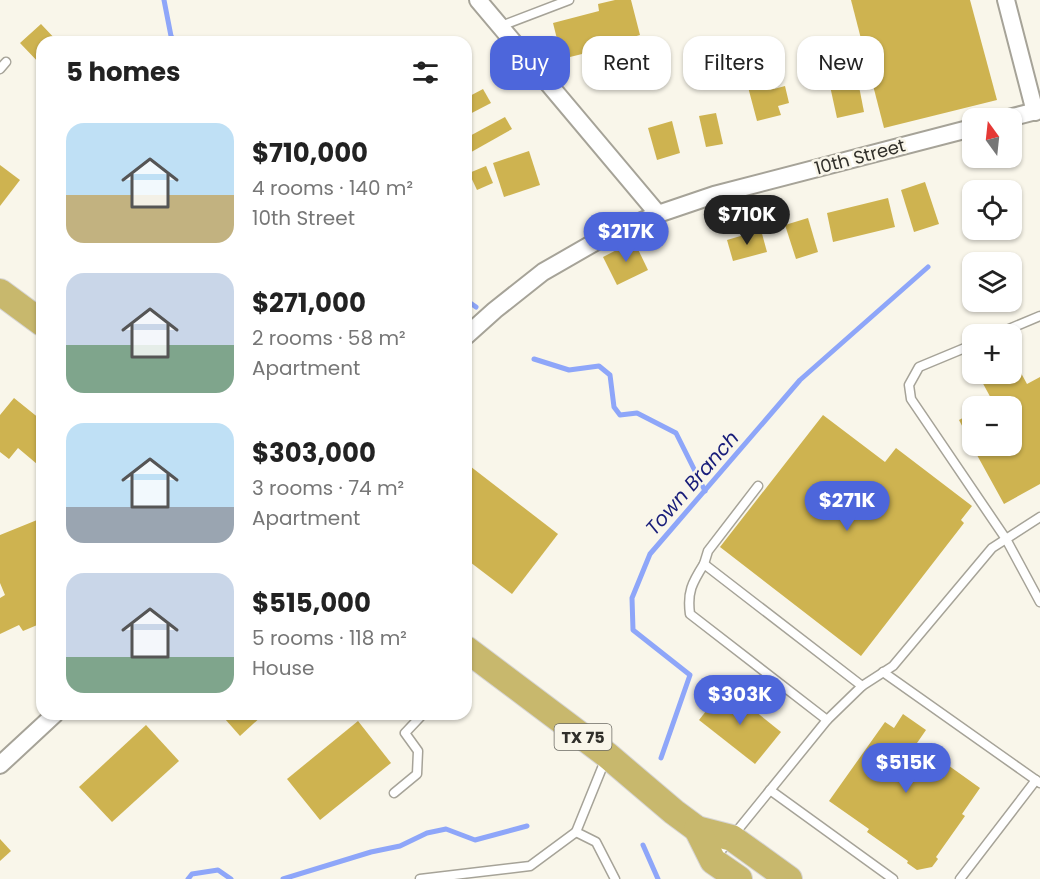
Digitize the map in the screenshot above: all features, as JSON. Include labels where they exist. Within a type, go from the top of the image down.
[{"type":"main road","points":[[0,292],[36,319]]},
{"type":"main road","name":"TX 75","points":[[472,656],[607,755],[674,812],[698,829],[732,838],[789,879]]},
{"type":"main road","name":"TX 75","points":[[698,829],[713,861]]},
{"type":"main road","points":[[713,861],[739,879]]},
{"type":"street","points":[[478,0],[658,214]]},
{"type":"street","points":[[1006,0],[1037,111],[1022,115]]},
{"type":"street","name":"10th Street","points":[[472,331],[543,272],[597,242],[658,214],[714,195],[962,131]]},
{"type":"street","points":[[0,765],[49,720]]},
{"type":"lane","points":[[501,26],[568,0]]},
{"type":"lane","points":[[1021,324],[1040,316]]},
{"type":"lane","points":[[962,349],[919,367],[909,385],[911,399],[1006,539],[1040,602]]},
{"type":"lane","points":[[758,486],[708,551],[704,564],[692,584],[688,599],[690,614],[827,720]]},
{"type":"lane","points":[[713,861],[827,720],[862,686],[893,666],[992,548],[1040,517]]},
{"type":"lane","points":[[704,564],[862,686]]},
{"type":"lane","points":[[884,672],[1038,782],[960,879]]},
{"type":"lane","points":[[394,793],[417,774],[418,751],[405,733],[417,720]]},
{"type":"lane","points":[[420,879],[530,866],[576,832],[607,755]]},
{"type":"lane","points":[[770,790],[893,879]]},
{"type":"lane","points":[[576,832],[596,842],[615,879]]},
{"type":"building","points":[[615,0],[631,0],[640,35],[582,36],[582,54],[570,57],[570,36],[556,36],[553,23],[599,11],[598,4]]},
{"type":"building","points":[[851,0],[970,0],[997,100],[884,128],[874,90],[884,90],[884,36],[860,36]]},
{"type":"building","points":[[41,24],[52,36],[36,36],[36,60],[20,43]]},
{"type":"building","points":[[785,86],[789,103],[778,106],[781,115],[757,121],[749,90],[785,90]]},
{"type":"building","points":[[483,89],[491,103],[472,113],[472,95]]},
{"type":"building","points":[[831,90],[860,90],[864,112],[837,118]]},
{"type":"building","points":[[716,113],[723,144],[706,147],[699,116]]},
{"type":"building","points":[[505,117],[512,129],[472,152],[472,135]]},
{"type":"building","points":[[672,121],[680,153],[657,160],[648,128]]},
{"type":"building","points":[[529,151],[540,185],[504,197],[493,163]]},
{"type":"building","points":[[0,165],[20,180],[0,206]]},
{"type":"building","points":[[486,166],[493,183],[477,190],[472,179],[472,172]]},
{"type":"building","points":[[925,182],[939,224],[914,232],[901,190]]},
{"type":"building","points":[[888,198],[895,227],[833,242],[827,213]]},
{"type":"building","points":[[808,218],[818,252],[796,259],[785,225]]},
{"type":"building","points":[[761,230],[767,252],[733,261],[727,240]]},
{"type":"building","points":[[634,241],[648,270],[617,285],[603,257]]},
{"type":"building","points":[[1022,375],[1027,384],[1040,377],[1040,484],[1004,504],[978,456],[1022,456],[1022,396],[990,396],[983,384],[1022,384]]},
{"type":"building","points":[[14,398],[36,416],[36,463],[18,448],[9,459],[0,452],[0,415]]},
{"type":"building","points":[[823,415],[885,462],[896,448],[972,506],[961,520],[964,523],[861,656],[720,547]]},
{"type":"building","points":[[472,468],[558,534],[512,594],[472,564]]},
{"type":"building","points":[[36,520],[36,626],[23,631],[19,625],[0,634],[0,598],[5,595],[0,583],[0,535]]},
{"type":"building","points":[[725,687],[781,732],[755,764],[699,720]]},
{"type":"building","points":[[903,714],[926,730],[917,743],[980,788],[962,814],[965,816],[936,857],[938,859],[932,867],[917,870],[867,832],[869,829],[829,801],[885,722],[894,728]]},
{"type":"building","points":[[226,720],[257,720],[240,736]]},
{"type":"building","points":[[358,721],[391,763],[320,820],[287,779]]},
{"type":"building","points":[[146,725],[179,761],[112,822],[79,787]]},
{"type":"building","points":[[0,839],[11,851],[0,861]]},
{"type":"waterway","points":[[164,0],[171,36]]},
{"type":"waterway","name":"Town Branch","points":[[661,758],[690,675],[633,630],[632,598],[650,554],[800,380],[928,267]]},
{"type":"waterway","points":[[472,304],[476,307]]},
{"type":"waterway","points":[[534,359],[569,370],[599,366],[610,375],[614,407],[620,415],[637,413],[676,433],[705,491]]},
{"type":"waterway","points":[[283,879],[371,852],[400,846],[427,833],[446,829],[475,840],[527,826]]},
{"type":"waterway","name":"Town Branch","points":[[643,845],[658,879]]},
{"type":"waterway","points":[[188,879],[192,874],[218,870],[231,879]]}]
